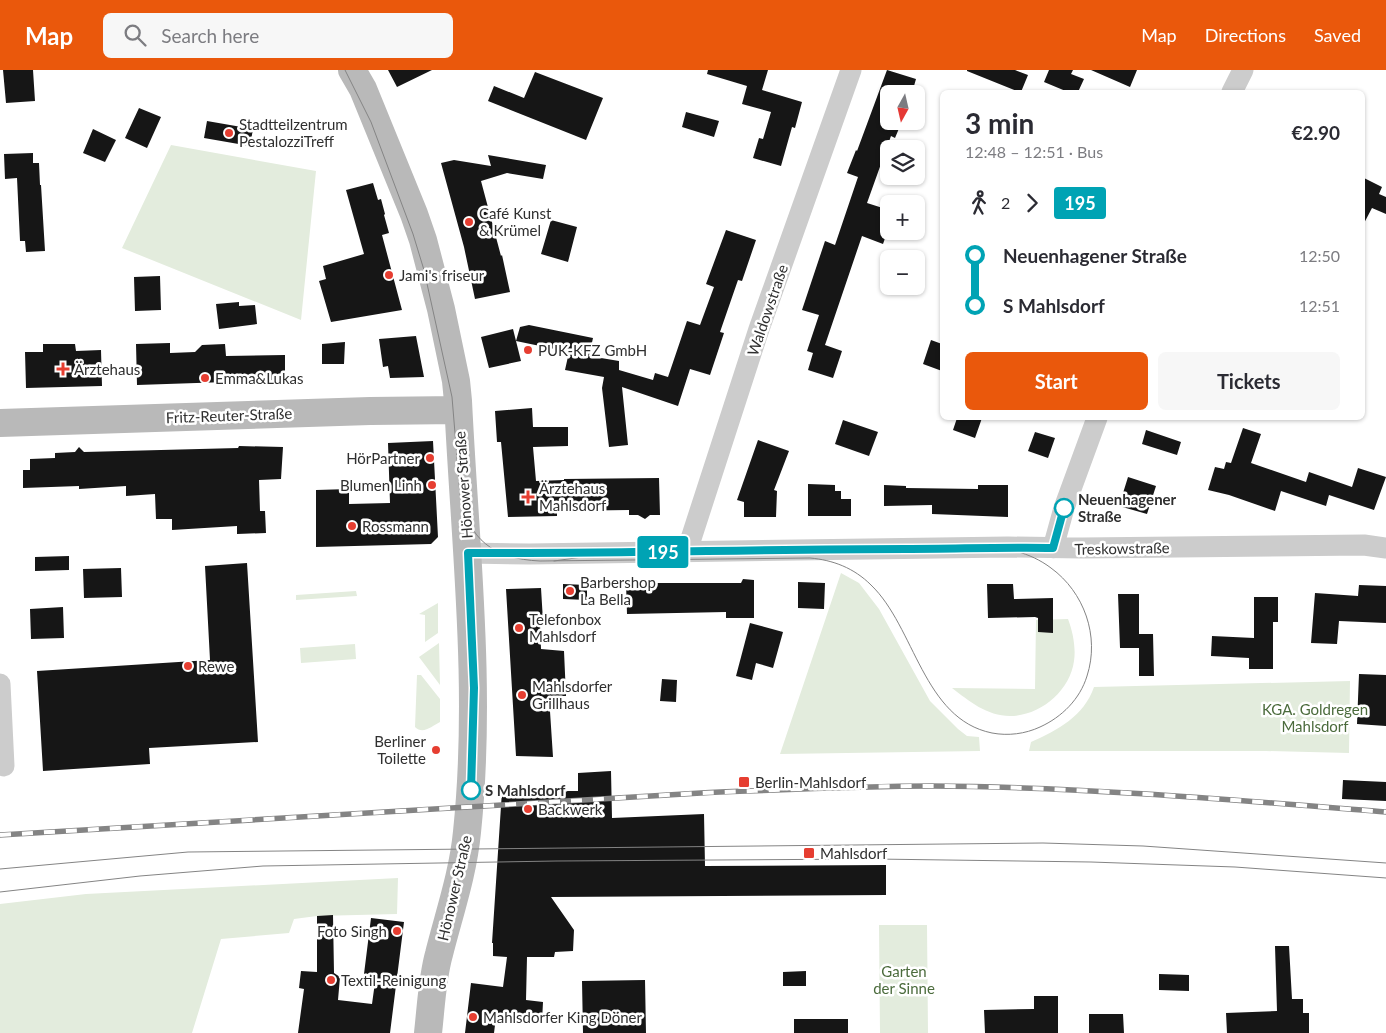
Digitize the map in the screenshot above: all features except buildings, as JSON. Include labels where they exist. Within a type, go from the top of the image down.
[{"type":"main road","name":"Hönower Straße","points":[[352,70],[363,89],[423,240],[441,309],[457,391],[468,553],[474,711],[465,854],[438,956],[428,1033]]},
{"type":"main road","name":"Fritz-Reuter-Straße","points":[[0,424],[370,411],[458,410]]},
{"type":"street","name":"Waldowstraße","points":[[687,551],[760,330],[851,70]]},
{"type":"street","points":[[1233,90],[1243,70]]},
{"type":"street","points":[[1053,548],[1064,508],[1096,420]]},
{"type":"street","name":"Treskowstraße","points":[[468,553],[1008,547],[1364,546],[1386,548]]},
{"type":"street","points":[[0,684],[4,766]]},
{"type":"green space","points":[[171,145],[316,171],[301,320],[122,248]]},
{"type":"green space","points":[[841,573],[859,583],[879,609],[930,701],[967,736],[979,737],[980,751],[780,754]]},
{"type":"green space","points":[[356,591],[357,596],[296,600],[296,595]]},
{"type":"green space","points":[[438,603],[438,633],[425,642],[425,615],[419,614]]},
{"type":"green space","points":[[1068,619],[1073,635],[1075,656],[1071,672],[1060,692],[1042,707],[1021,715],[1002,715],[986,711],[952,688],[1035,689],[1036,620]]},
{"type":"green space","points":[[439,643],[440,685],[419,657]]},
{"type":"green space","points":[[355,644],[356,659],[301,663],[300,648]]},
{"type":"green space","points":[[417,675],[421,675],[440,699],[440,722],[424,730],[415,727]]},
{"type":"green space","name":"KGA. Goldregen Mahlsdorf","points":[[1350,681],[1349,753],[1029,751],[1031,742],[1060,727],[1077,714],[1090,697],[1094,687]]},
{"type":"green space","points":[[398,878],[397,914],[317,916],[294,919],[289,933],[221,939],[192,1033],[0,1033],[0,904],[86,894]]},
{"type":"green space","name":"Garten der Sinne","points":[[879,925],[927,925],[928,1033],[880,1033]]},
{"type":"tram line","points":[[345,70],[371,122],[413,234],[424,270],[452,397],[460,494],[469,524],[486,544],[509,556],[540,561],[810,558],[835,563],[858,574],[871,585],[886,603],[899,624],[922,670],[950,710],[969,724],[992,733],[1022,733],[1040,727],[1063,713],[1080,692],[1091,661],[1090,631],[1086,616],[1072,589],[1063,578],[1043,563],[1026,554],[1007,549],[979,546],[625,551],[554,561]]},
{"type":"tram line","points":[[0,869],[188,852],[1043,843],[1143,846],[1386,863]]},
{"type":"tram line","points":[[0,892],[140,876],[263,866],[556,861],[875,859],[1091,862],[1235,867],[1386,878]]},
{"type":"railway","points":[[0,835],[701,793],[903,786],[989,787],[1103,792],[1386,812]]},
{"type":"bus line","name":"195","points":[[471,790],[474,688],[468,553],[529,554],[810,549],[1053,548],[1064,508]]},
{"type":"place","name":"Stadtteilzentrum PestalozziTreff","points":[[229,133]]},
{"type":"place","name":"Café Kunst & Krümel","points":[[469,222]]},
{"type":"place","name":"Jami's friseur","points":[[389,275]]},
{"type":"place","name":"PUK-KFZ GmbH","points":[[528,350]]},
{"type":"place","name":"Ärztehaus","points":[[63,369]]},
{"type":"place","name":"Emma&Lukas","points":[[205,378]]},
{"type":"place","name":"HörPartner","points":[[430,458]]},
{"type":"place","name":"Blumen Linh","points":[[432,485]]},
{"type":"place","name":"Ärztehaus Mahlsdorf","points":[[528,497]]},
{"type":"place","name":"Neuenhagener Straße","points":[[1064,508]]},
{"type":"place","name":"Rossmann","points":[[352,526]]},
{"type":"place","name":"Barbershop La Bella","points":[[570,591]]},
{"type":"place","name":"Telefonbox Mahlsdorf","points":[[519,628]]},
{"type":"place","name":"Rewe","points":[[188,666]]},
{"type":"place","name":"Mahlsdorfer Grillhaus","points":[[522,695]]},
{"type":"place","name":"Berliner Toilette","points":[[436,750]]},
{"type":"place","name":"Berlin-Mahlsdorf","points":[[744,782]]},
{"type":"place","name":"S Mahlsdorf","points":[[471,790]]},
{"type":"place","name":"Backwerk","points":[[528,809]]},
{"type":"place","name":"Mahlsdorf","points":[[809,853]]},
{"type":"place","name":"Foto Singh","points":[[397,931]]},
{"type":"place","name":"Textil-Reinigung","points":[[331,980]]},
{"type":"place","name":"Mahlsdorfer King Döner","points":[[473,1017]]}]
